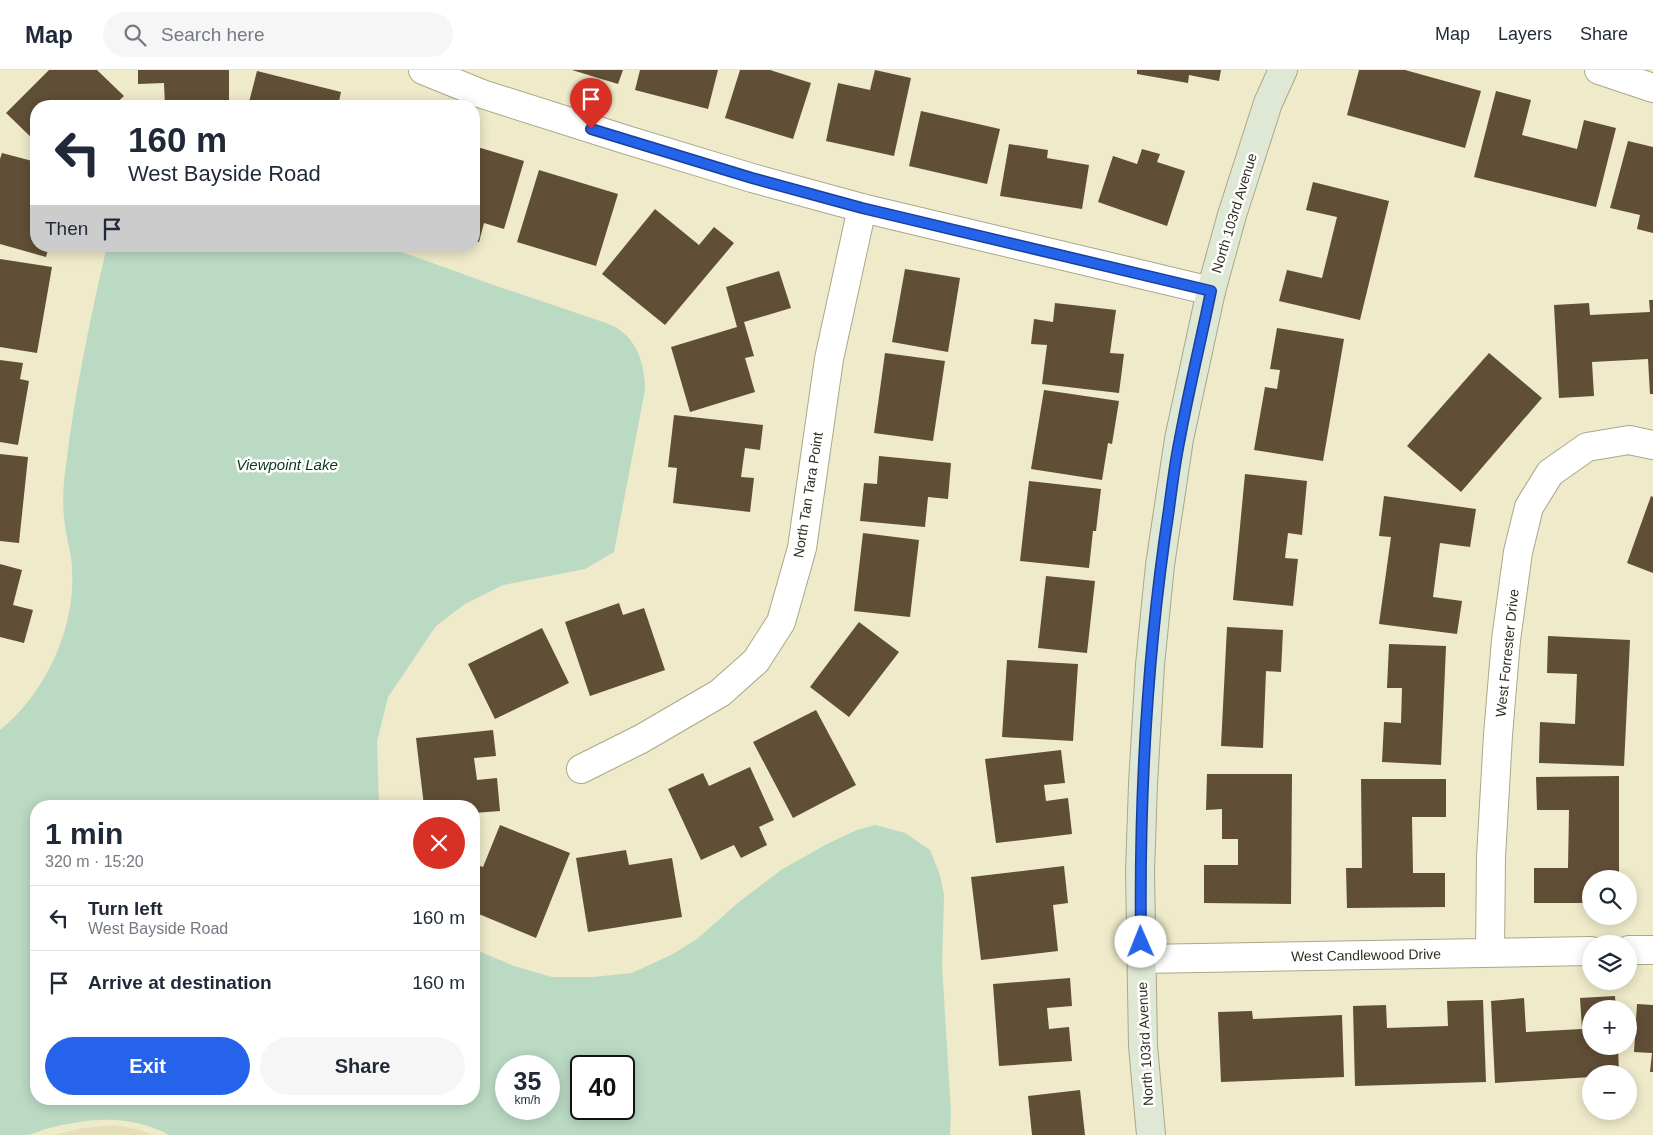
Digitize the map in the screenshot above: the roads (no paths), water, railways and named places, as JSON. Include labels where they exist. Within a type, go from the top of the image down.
[{"type":"street","points":[[423,70],[482,94],[752,178],[862,208],[1211,291]]},
{"type":"street","name":"North 103rd Avenue","points":[[1151,1135],[1143,1046],[1140,871],[1150,664],[1159,575],[1179,439],[1211,291],[1232,214],[1268,103],[1283,70]]},
{"type":"street","points":[[1599,70],[1653,88]]},
{"type":"street","name":"North Tan Tara Point","points":[[581,769],[641,739],[720,693],[756,661],[781,622],[802,548],[830,360],[862,208]]},
{"type":"street","name":"West Forrester Drive","points":[[1490,953],[1491,857],[1506,640],[1517,562],[1529,507],[1550,473],[1587,447],[1629,440],[1653,445]]},
{"type":"street","points":[[1637,950],[1653,950]]},
{"type":"street","name":"West Candlewood Drive","points":[[1141,959],[1582,951]]},
{"type":"water","name":"Viewpoint Lake","points":[[106,252],[402,252],[617,328],[632,342],[640,357],[644,373],[645,390],[614,552],[585,569],[503,585],[465,604],[436,626],[388,697],[377,742],[379,800],[30,800],[30,1105],[480,1105],[480,952],[514,966],[552,977],[593,977],[632,973],[673,954],[697,939],[739,902],[781,870],[827,844],[857,830],[875,825],[905,833],[930,850],[940,875],[944,895],[942,965],[951,1112],[950,1135],[169,1135],[154,1128],[125,1121],[95,1120],[49,1128],[27,1135],[0,1135],[0,730],[31,698],[44,679],[63,636],[69,614],[72,570],[63,503],[64,480],[78,383]]}]
